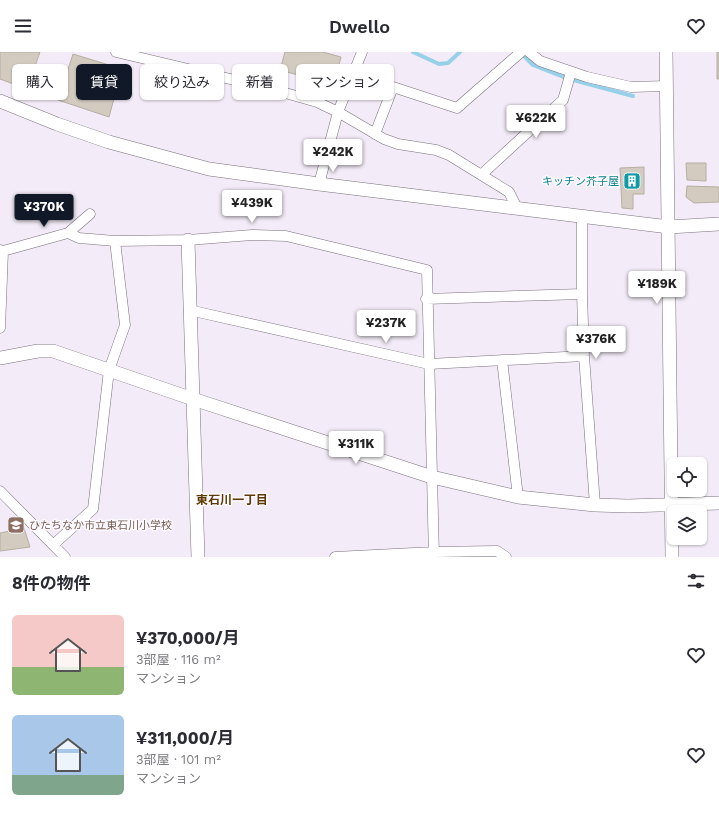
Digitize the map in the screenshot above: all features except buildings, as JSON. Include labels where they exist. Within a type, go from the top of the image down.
[{"type":"street","points":[[116,52],[268,88],[317,102],[338,112],[375,134],[398,144],[436,150],[449,156],[509,192],[517,208]]},
{"type":"street","points":[[319,184],[338,112],[362,52]]},
{"type":"street","points":[[529,52],[540,61],[571,73],[631,87],[667,86]]},
{"type":"street","points":[[666,52],[671,505]]},
{"type":"street","points":[[375,134],[393,86],[457,108],[517,55]]},
{"type":"street","points":[[481,175],[563,100],[571,73]]},
{"type":"street","points":[[0,101],[57,124],[109,142],[209,169],[669,227],[719,224]]},
{"type":"street","points":[[0,328],[2,250],[68,233],[90,214]]},
{"type":"street","points":[[582,216],[584,356],[595,505]]},
{"type":"street","points":[[68,233],[79,238],[115,241],[188,240],[252,235],[286,236],[427,270],[426,299],[434,554]]},
{"type":"street","points":[[188,240],[189,310],[198,557]]},
{"type":"street","points":[[53,545],[93,509],[109,370],[125,325],[115,241]]},
{"type":"street","points":[[426,299],[582,294]]},
{"type":"street","points":[[189,310],[429,364],[584,356]]},
{"type":"street","points":[[0,358],[38,351],[54,351],[193,399],[432,477],[518,496],[595,505],[667,506]]},
{"type":"street","points":[[502,360],[518,496]]},
{"type":"street","points":[[0,491],[65,557]]},
{"type":"street","points":[[687,505],[719,503]]},
{"type":"street","points":[[672,545],[672,557]]},
{"type":"street","points":[[335,557],[497,551],[506,557]]},
{"type":"waterway","points":[[413,52],[439,64],[448,63],[460,52]]},
{"type":"waterway","points":[[520,52],[533,65],[566,78],[633,96]]},
{"type":"place","name":"キッチン芥子屋","points":[[632,181]]},
{"type":"place","name":"ひたちなか市立東石川小学校","points":[[16,525]]},
{"type":"district","name":"東石川一丁目","points":[[232,500]]}]
